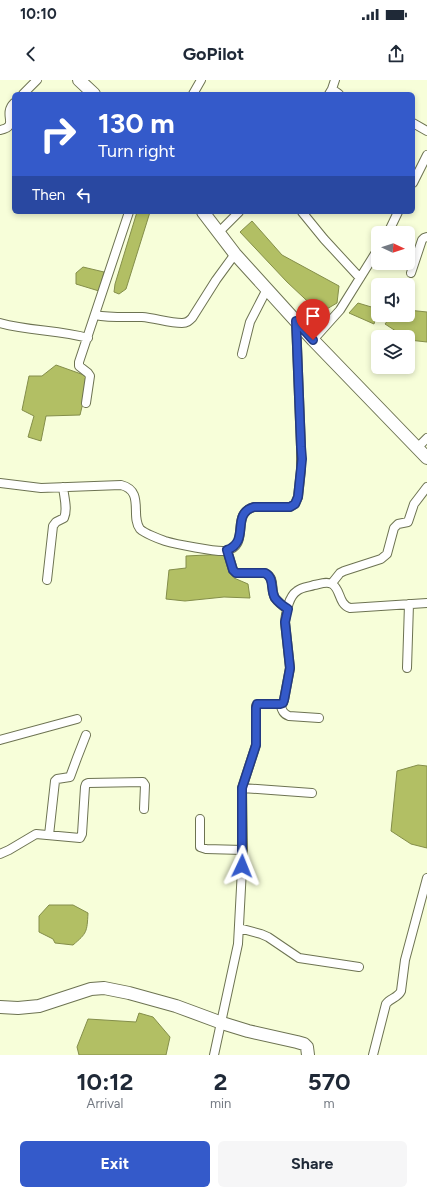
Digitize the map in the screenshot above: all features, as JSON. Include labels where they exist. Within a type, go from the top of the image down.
[{"type":"main road","points":[[79,80],[92,92]]},
{"type":"main road","points":[[204,214],[234,254],[313,340],[427,458]]},
{"type":"main road","points":[[0,1007],[18,1008],[39,1006],[91,989],[104,988],[129,993],[176,1006],[222,1024],[304,1044],[308,1055]]},
{"type":"street","points":[[25,92],[37,80]]},
{"type":"street","points":[[194,92],[201,80]]},
{"type":"street","points":[[330,91],[336,80]]},
{"type":"street","points":[[0,130],[7,128],[10,125],[9,109],[12,105]]},
{"type":"street","points":[[415,124],[427,131]]},
{"type":"street","points":[[415,179],[427,155]]},
{"type":"street","points":[[86,403],[90,376],[79,366],[128,214]]},
{"type":"street","points":[[218,233],[237,214]]},
{"type":"street","points":[[304,214],[324,239],[360,278]]},
{"type":"street","points":[[391,226],[397,214]]},
{"type":"street","points":[[411,273],[422,240],[427,237]]},
{"type":"street","points":[[95,315],[112,318],[141,317],[182,323],[188,322],[234,254]]},
{"type":"street","points":[[313,340],[340,310],[371,260]]},
{"type":"street","points":[[242,354],[250,322],[267,289]]},
{"type":"street","points":[[0,483],[34,488],[126,486],[135,496],[138,523],[140,529],[146,533],[167,542],[220,551],[227,550],[236,545],[242,516],[248,509],[254,507],[290,507],[295,504],[298,497],[302,459],[296,321]]},
{"type":"street","points":[[0,323],[38,330],[71,333],[88,338]]},
{"type":"street","points":[[417,448],[427,438]]},
{"type":"street","points":[[47,580],[53,526],[56,522],[64,518],[66,514],[63,487]]},
{"type":"street","points":[[332,584],[340,573],[381,560],[387,554],[394,528],[398,524],[408,522],[414,504],[427,487]]},
{"type":"street","points":[[227,550],[233,570],[236,573],[265,573],[269,575],[276,599],[288,609]]},
{"type":"street","points":[[214,1055],[222,1024],[238,944],[243,850],[242,788],[256,745],[256,706],[259,704],[280,704],[283,703],[284,700],[289,674],[285,622],[292,595],[302,588],[323,583],[332,584],[335,586],[342,603],[350,608],[427,603]]},
{"type":"street","points":[[407,668],[409,604]]},
{"type":"street","points":[[280,704],[285,715],[319,718]]},
{"type":"street","points":[[0,740],[77,719]]},
{"type":"street","points":[[49,835],[57,778],[70,778],[76,758],[86,735]]},
{"type":"street","points":[[0,854],[36,834],[80,838],[85,787],[88,783],[143,782],[145,785],[144,809]]},
{"type":"street","points":[[242,788],[312,793]]},
{"type":"street","points":[[200,819],[200,846],[206,850],[243,850]]},
{"type":"street","points":[[373,1055],[386,1004],[398,995],[400,991],[405,960],[427,878]]},
{"type":"street","points":[[239,928],[268,937],[299,958],[359,967]]},
{"type":"shaded area","points":[[136,214],[149,214],[126,289],[119,294],[114,292],[115,284]]},
{"type":"shaded area","points":[[252,221],[282,255],[339,286],[337,303],[320,313],[287,282],[240,232]]},
{"type":"shaded area","points":[[83,267],[104,272],[99,291],[76,284],[76,273]]},
{"type":"shaded area","points":[[358,303],[371,307],[371,322],[375,322],[374,324],[349,313]]},
{"type":"shaded area","points":[[415,311],[427,312],[427,342],[415,341],[415,330],[394,330],[385,324],[387,322],[415,322]]},
{"type":"shaded area","points":[[56,365],[89,378],[80,415],[46,416],[41,441],[28,437],[34,416],[22,410],[29,376],[42,376]]},
{"type":"shaded area","points":[[227,554],[234,578],[248,584],[250,598],[224,597],[185,601],[166,599],[169,570],[186,568],[186,556]]},
{"type":"shaded area","points":[[418,765],[427,766],[427,848],[411,844],[391,831],[397,771]]},
{"type":"shaded area","points":[[49,905],[73,905],[88,913],[84,935],[73,945],[55,943],[53,939],[39,932],[39,916]]},
{"type":"shaded area","points":[[139,1013],[153,1017],[170,1037],[166,1055],[79,1055],[77,1047],[88,1019],[136,1022]]},
{"type":"route","points":[[242,866],[243,850],[241,792],[257,740],[256,708],[257,704],[280,704],[283,703],[284,700],[290,668],[285,622],[288,609],[276,599],[269,575],[265,573],[236,573],[233,570],[227,550],[236,545],[240,536],[242,516],[248,509],[254,507],[290,507],[295,504],[298,497],[302,459],[296,321],[313,340]]}]
